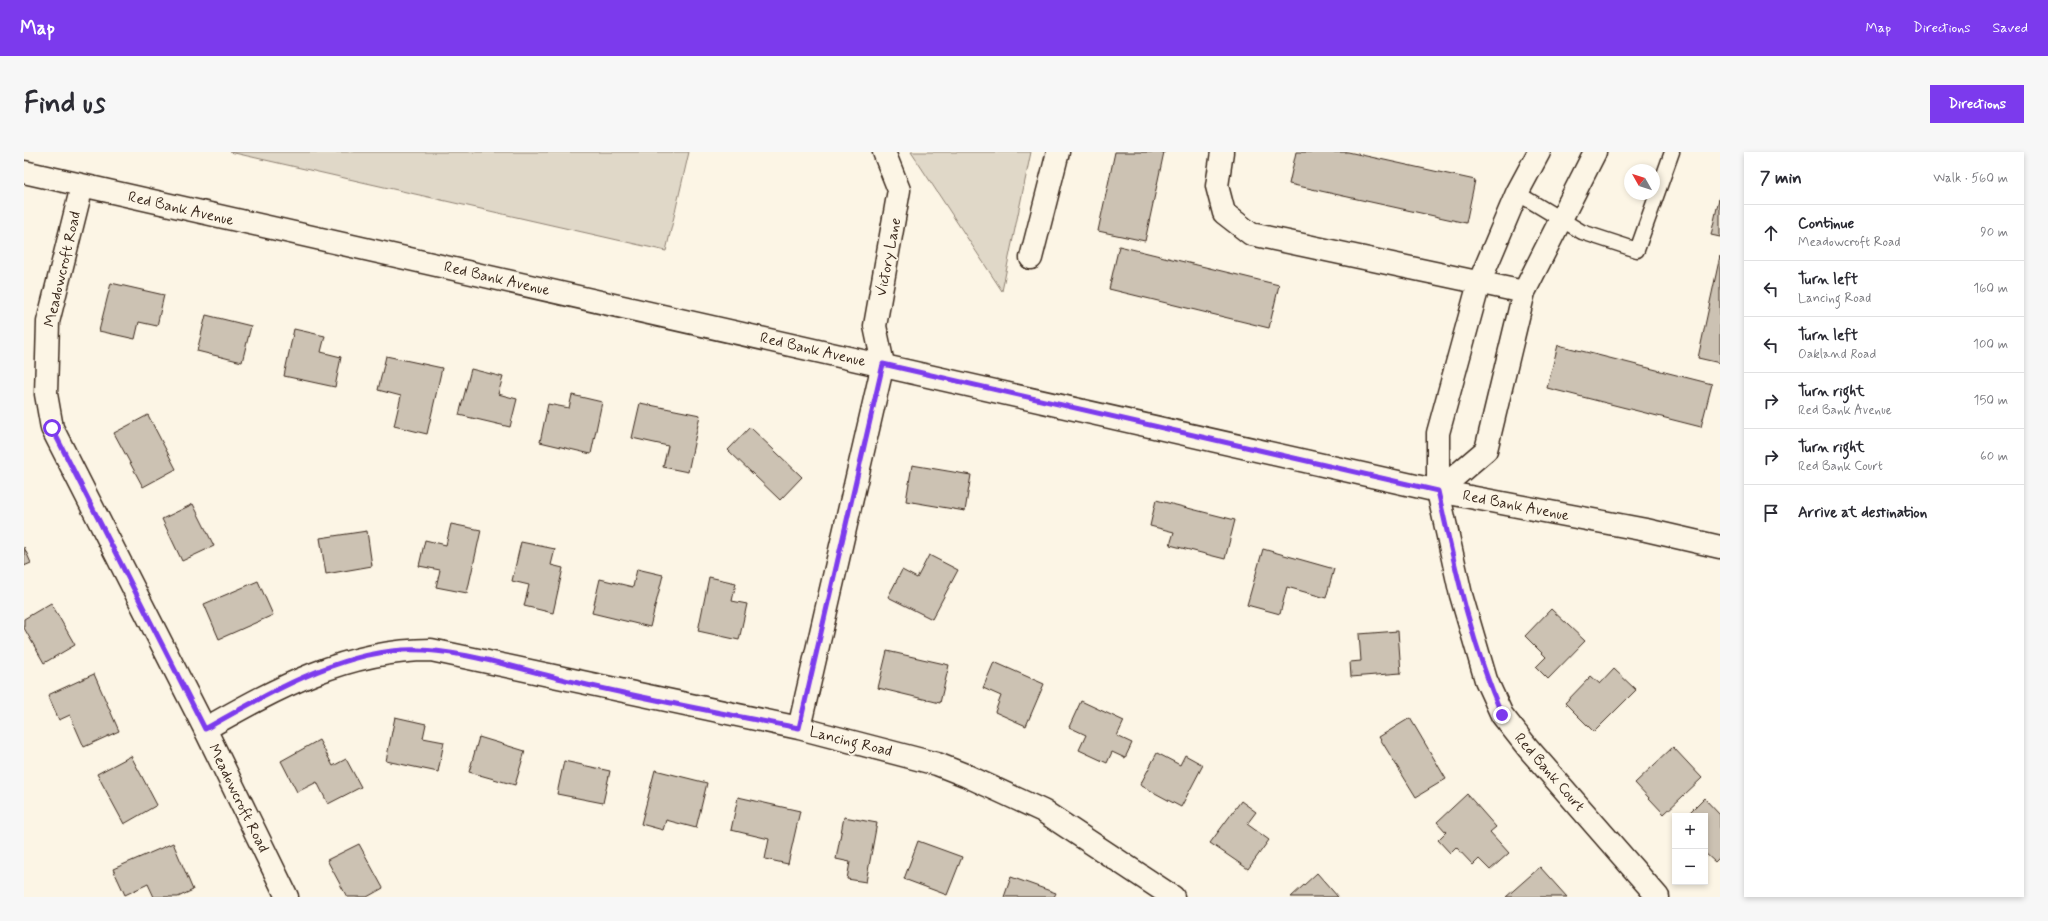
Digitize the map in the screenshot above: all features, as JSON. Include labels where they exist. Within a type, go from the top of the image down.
[{"type":"street","name":"Victory Lane","points":[[883,364],[875,326],[899,190],[884,152]]},
{"type":"street","points":[[1031,258],[1058,152]]},
{"type":"street","points":[[1222,152],[1217,186],[1224,213],[1250,234],[1524,292]]},
{"type":"street","name":"Red Bank Court","points":[[1538,152],[1518,193],[1479,283],[1438,433],[1438,491],[1461,595],[1486,680],[1502,715],[1528,748],[1658,897]]},
{"type":"street","points":[[1438,491],[1486,450],[1524,292],[1595,152]]},
{"type":"street","name":"Red Bank Avenue","points":[[24,172],[883,364],[1438,491],[1646,530],[1720,547]]},
{"type":"street","name":"Meadowcroft Road","points":[[82,186],[48,322],[46,394],[52,428],[205,729],[287,897]]},
{"type":"street","points":[[799,728],[883,364]]},
{"type":"street","name":"Lancing Road","points":[[205,729],[266,695],[319,672],[368,656],[402,650],[431,650],[623,692],[799,728],[910,756],[965,775],[1043,811],[1173,897]]},
{"type":"lane","points":[[1518,193],[1582,232],[1637,250],[1672,152]]},
{"type":"shaded area","points":[[230,152],[689,152],[666,251]]},
{"type":"shaded area","points":[[911,152],[1031,152],[1002,291]]},
{"type":"building","points":[[1115,152],[1164,152],[1145,241],[1098,231]]},
{"type":"building","points":[[1296,152],[1348,152],[1475,180],[1466,223],[1289,184]]},
{"type":"building","points":[[1720,194],[1720,237],[1711,235]]},
{"type":"building","points":[[1119,246],[1279,285],[1269,328],[1109,289]]},
{"type":"building","points":[[1720,256],[1720,363],[1698,358]]},
{"type":"building","points":[[111,283],[164,295],[157,326],[139,322],[135,339],[99,331]]},
{"type":"building","points":[[206,315],[251,326],[242,362],[197,351]]},
{"type":"building","points":[[294,329],[325,336],[321,352],[341,357],[335,387],[284,376]]},
{"type":"building","points":[[1558,345],[1712,384],[1701,427],[1547,388]]},
{"type":"building","points":[[386,356],[442,368],[427,434],[394,426],[401,396],[378,390]]},
{"type":"building","points":[[471,369],[503,377],[498,394],[517,399],[510,427],[459,415]]},
{"type":"building","points":[[572,395],[602,402],[591,454],[540,442],[548,404],[569,408]]},
{"type":"building","points":[[640,403],[700,415],[688,472],[663,467],[668,446],[632,438]]},
{"type":"building","points":[[148,415],[176,469],[143,487],[114,433]]},
{"type":"building","points":[[750,427],[802,477],[780,500],[728,450]]},
{"type":"building","points":[[912,465],[971,475],[965,511],[906,501]]},
{"type":"building","points":[[1156,500],[1235,520],[1225,559],[1170,545],[1174,532],[1150,526]]},
{"type":"building","points":[[193,504],[214,546],[182,561],[162,519]]},
{"type":"building","points":[[451,524],[481,530],[467,593],[436,587],[440,570],[419,566],[425,540],[446,545]]},
{"type":"building","points":[[367,531],[372,566],[326,574],[320,538]]},
{"type":"building","points":[[521,542],[555,549],[551,565],[563,568],[553,613],[524,606],[529,585],[512,581]]},
{"type":"building","points":[[24,547],[31,563],[24,566]]},
{"type":"building","points":[[1263,549],[1334,569],[1326,598],[1287,587],[1280,614],[1247,605]]},
{"type":"building","points":[[929,555],[958,570],[932,619],[888,597],[902,570],[917,578]]},
{"type":"building","points":[[637,569],[663,575],[650,627],[592,613],[600,579],[633,587]]},
{"type":"building","points":[[709,577],[736,583],[732,601],[747,604],[739,640],[698,631]]},
{"type":"building","points":[[258,581],[273,615],[219,639],[204,604]]},
{"type":"building","points":[[51,603],[75,645],[44,663],[24,628],[24,619]]},
{"type":"building","points":[[1551,609],[1585,641],[1548,679],[1536,667],[1546,657],[1525,636]]},
{"type":"building","points":[[1398,631],[1401,673],[1351,677],[1350,662],[1361,661],[1359,634]]},
{"type":"building","points":[[887,651],[949,665],[940,703],[878,688]]},
{"type":"building","points":[[994,662],[1044,684],[1026,726],[995,712],[1001,696],[983,688]]},
{"type":"building","points":[[1614,669],[1636,690],[1594,732],[1565,703],[1591,676],[1600,684]]},
{"type":"building","points":[[94,674],[119,731],[84,747],[70,715],[59,720],[48,695]]},
{"type":"building","points":[[1081,701],[1124,721],[1117,736],[1132,743],[1125,758],[1112,752],[1107,763],[1079,750],[1086,735],[1069,727]]},
{"type":"building","points":[[395,717],[426,724],[423,738],[444,742],[438,772],[386,761]]},
{"type":"building","points":[[1410,718],[1446,779],[1416,797],[1379,737]]},
{"type":"building","points":[[479,737],[525,751],[515,785],[469,772]]},
{"type":"building","points":[[319,740],[333,766],[346,759],[361,787],[328,804],[317,782],[297,792],[281,761]]},
{"type":"building","points":[[1673,747],[1702,778],[1664,814],[1635,783]]},
{"type":"building","points":[[1157,753],[1180,765],[1185,755],[1203,765],[1181,807],[1140,785]]},
{"type":"building","points":[[131,756],[157,805],[124,824],[97,774]]},
{"type":"building","points":[[564,761],[610,771],[603,803],[557,794]]},
{"type":"building","points":[[655,770],[707,783],[696,828],[666,820],[663,830],[641,824]]},
{"type":"building","points":[[1467,794],[1496,827],[1490,832],[1509,853],[1490,870],[1479,859],[1473,865],[1456,847],[1450,853],[1438,840],[1446,832],[1437,822]]},
{"type":"building","points":[[738,797],[800,811],[788,864],[765,859],[769,839],[731,830]]},
{"type":"building","points":[[1704,798],[1720,815],[1720,857],[1715,862],[1708,856],[1708,813],[1689,813]]},
{"type":"building","points":[[1241,801],[1256,812],[1247,824],[1269,840],[1248,869],[1210,843]]},
{"type":"building","points":[[844,817],[877,823],[866,882],[847,879],[850,862],[836,859]]},
{"type":"building","points":[[918,841],[962,857],[947,895],[904,879]]},
{"type":"building","points":[[173,843],[193,890],[178,897],[154,897],[148,884],[125,895],[113,869]]},
{"type":"building","points":[[359,844],[383,888],[367,897],[347,897],[327,860]]},
{"type":"building","points":[[1540,867],[1567,897],[1506,897]]},
{"type":"building","points":[[1317,873],[1338,897],[1291,897]]},
{"type":"building","points":[[1011,877],[1056,893],[1054,897],[1004,897]]},
{"type":"route","points":[[52,428],[205,729],[266,695],[319,672],[375,654],[402,650],[431,650],[488,661],[574,682],[799,728],[883,364],[1438,491],[1461,595],[1486,680],[1502,715]]}]
